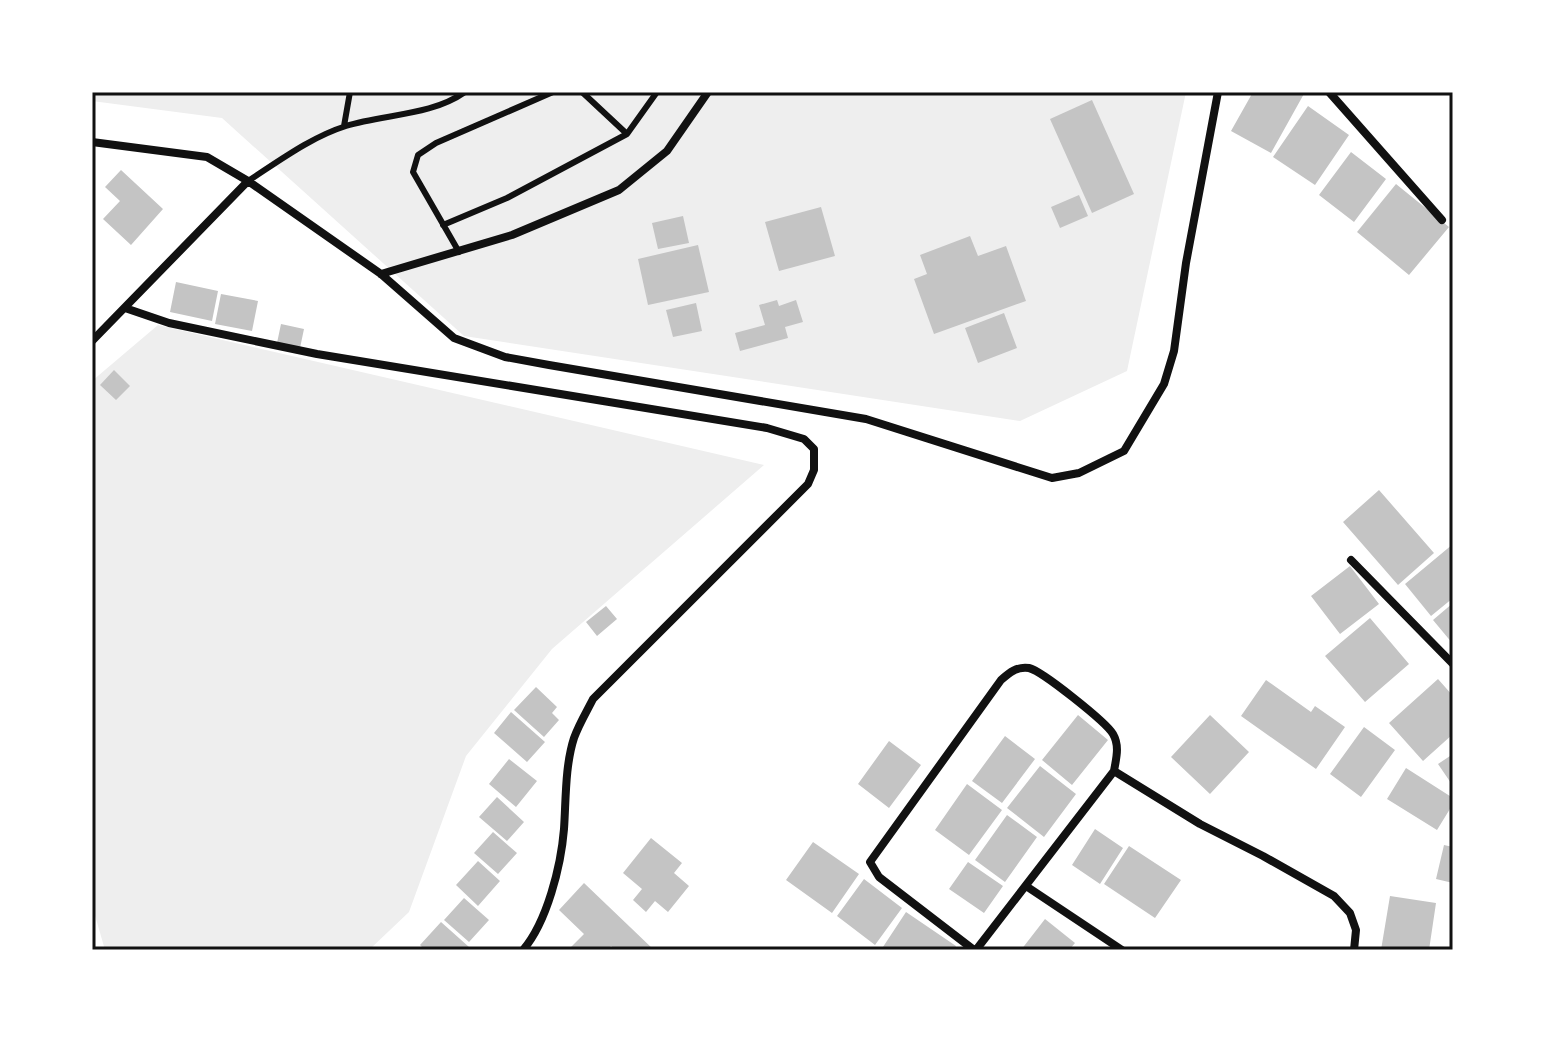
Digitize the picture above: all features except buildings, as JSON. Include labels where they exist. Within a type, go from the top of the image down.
[{"type":"street","points":[[381,274],[512,235],[619,190],[667,151],[708,92]]},
{"type":"street","points":[[92,142],[207,157],[248,181],[381,274],[454,338],[505,357],[866,419],[1052,478],[1064,478],[1124,451],[1164,384],[1174,351],[1186,263],[1218,92]]},
{"type":"street","points":[[1329,92],[1442,220]]},
{"type":"street","points":[[92,341],[248,181]]},
{"type":"street","points":[[125,308],[169,323],[317,354],[767,428],[804,439],[814,449],[814,470],[808,484],[593,699],[574,739],[563,834],[549,900],[530,942],[523,950]]},
{"type":"street","points":[[1351,560],[1453,664]]},
{"type":"street","points":[[1028,668],[1043,674],[1101,719],[1114,735],[1118,749],[1114,771],[1026,886],[975,950],[879,877],[870,862],[1001,680],[1014,669],[1028,668]]},
{"type":"street","points":[[1114,771],[1200,824],[1334,896],[1350,913],[1356,930],[1354,950]]},
{"type":"street","points":[[1026,886],[1122,950]]},
{"type":"lane","points":[[344,126],[350,92]]},
{"type":"lane","points":[[248,181],[292,151],[344,126],[432,106],[465,92]]},
{"type":"lane","points":[[459,252],[413,172],[418,155],[436,143],[553,92]]},
{"type":"lane","points":[[582,92],[627,134]]},
{"type":"lane","points":[[443,225],[507,198],[627,134],[657,92]]},
{"type":"shaded area","points":[[92,92],[1186,92],[1127,371],[1020,421],[464,336],[222,118],[92,101]]},
{"type":"shaded area","points":[[158,325],[764,465],[552,649],[466,756],[409,912],[369,950],[105,950],[92,905],[92,381]]}]
